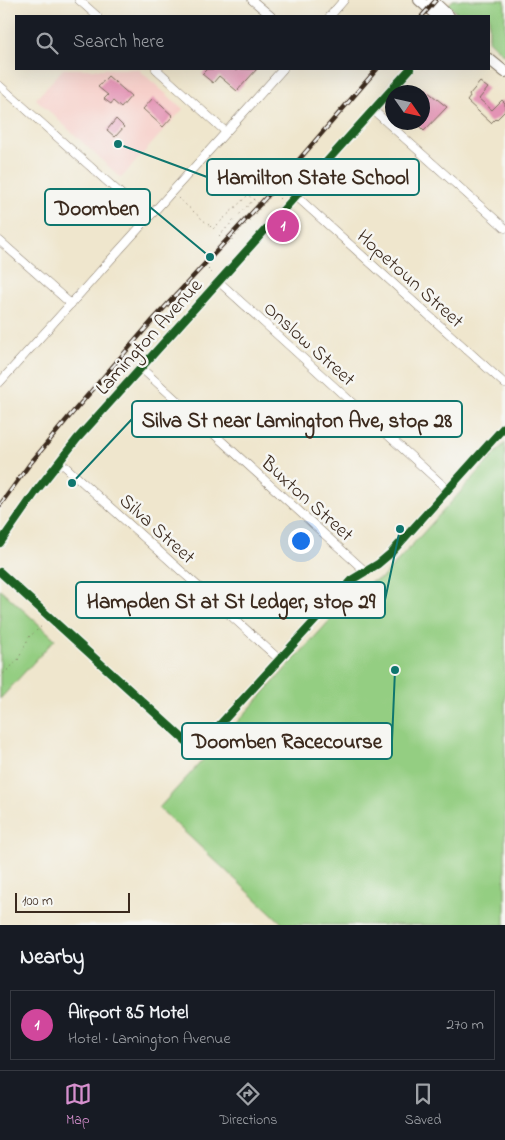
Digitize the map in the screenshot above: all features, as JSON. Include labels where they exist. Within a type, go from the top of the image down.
[{"type":"main road","points":[[419,0],[432,11],[446,15]]},
{"type":"main road","points":[[490,58],[505,72]]},
{"type":"street","points":[[79,0],[96,15]]},
{"type":"street","points":[[252,0],[270,15]]},
{"type":"street","points":[[331,15],[344,0]]},
{"type":"street","points":[[157,70],[226,132]]},
{"type":"street","points":[[0,382],[282,70]]},
{"type":"street","name":"Lamington Avenue","points":[[0,543],[59,461],[218,281],[409,70]]},
{"type":"street","points":[[0,86],[148,218]]},
{"type":"street","points":[[373,110],[505,228]]},
{"type":"street","name":"Hopetoun Street","points":[[296,196],[505,384]]},
{"type":"street","points":[[0,241],[71,304]]},
{"type":"street","name":"Onslow Street","points":[[218,281],[447,489]]},
{"type":"street","name":"Buxton Street","points":[[141,368],[365,571]]},
{"type":"street","points":[[0,572],[188,743],[195,747],[202,744],[353,579],[378,564],[391,553],[505,426]]},
{"type":"street","name":"Silva Street","points":[[59,461],[280,660]]},
{"type":"path","points":[[228,244],[274,193],[280,199]]},
{"type":"path","points":[[178,198],[213,229],[248,195],[262,206]]},
{"type":"path","points":[[219,236],[254,199]]},
{"type":"path","points":[[208,269],[212,273]]},
{"type":"path","points":[[0,676],[18,660],[29,637],[42,625]]},
{"type":"shaded area","points":[[62,70],[139,70],[183,109],[121,178],[36,99]]},
{"type":"green space","points":[[453,0],[505,0],[505,56],[490,42],[490,15],[460,15],[448,5]]},
{"type":"green space","points":[[505,443],[505,925],[284,925],[159,808],[362,585],[382,578]]},
{"type":"green space","points":[[0,589],[55,639],[0,699]]},
{"type":"building","points":[[206,70],[256,70],[237,91],[219,76],[213,83],[202,74]]},
{"type":"building","points":[[108,76],[131,96],[121,108],[113,101],[111,104],[104,99],[108,95],[98,87]]},
{"type":"building","points":[[480,82],[488,88],[479,99],[492,110],[502,100],[505,103],[505,111],[491,123],[467,101],[470,97],[469,95]]},
{"type":"building","points":[[430,93],[447,107],[430,125]]},
{"type":"building","points":[[153,98],[173,116],[163,127],[143,109]]},
{"type":"building","points":[[116,119],[124,127],[115,137],[107,130]]},
{"type":"railway","points":[[423,15],[436,0]]},
{"type":"railway","points":[[0,505],[29,465],[68,418],[153,320],[272,191],[376,70]]},
{"type":"cycle path","points":[[0,543],[37,490],[77,439],[409,70]]},
{"type":"cycle path","points":[[0,572],[188,743],[195,747],[202,744],[353,579],[378,564],[391,553],[505,426]]},
{"type":"place","name":"Hamilton State School","points":[[118,144]]},
{"type":"place","name":"Airport 85 Motel","points":[[283,226]]},
{"type":"place","name":"Doomben","points":[[210,257]]},
{"type":"place","name":"Silva St near Lamington Ave, stop 28","points":[[72,483]]},
{"type":"place","name":"Hampden St at St Ledger, stop 29","points":[[400,529]]},
{"type":"place","name":"Doomben Racecourse","points":[[395,670]]}]
